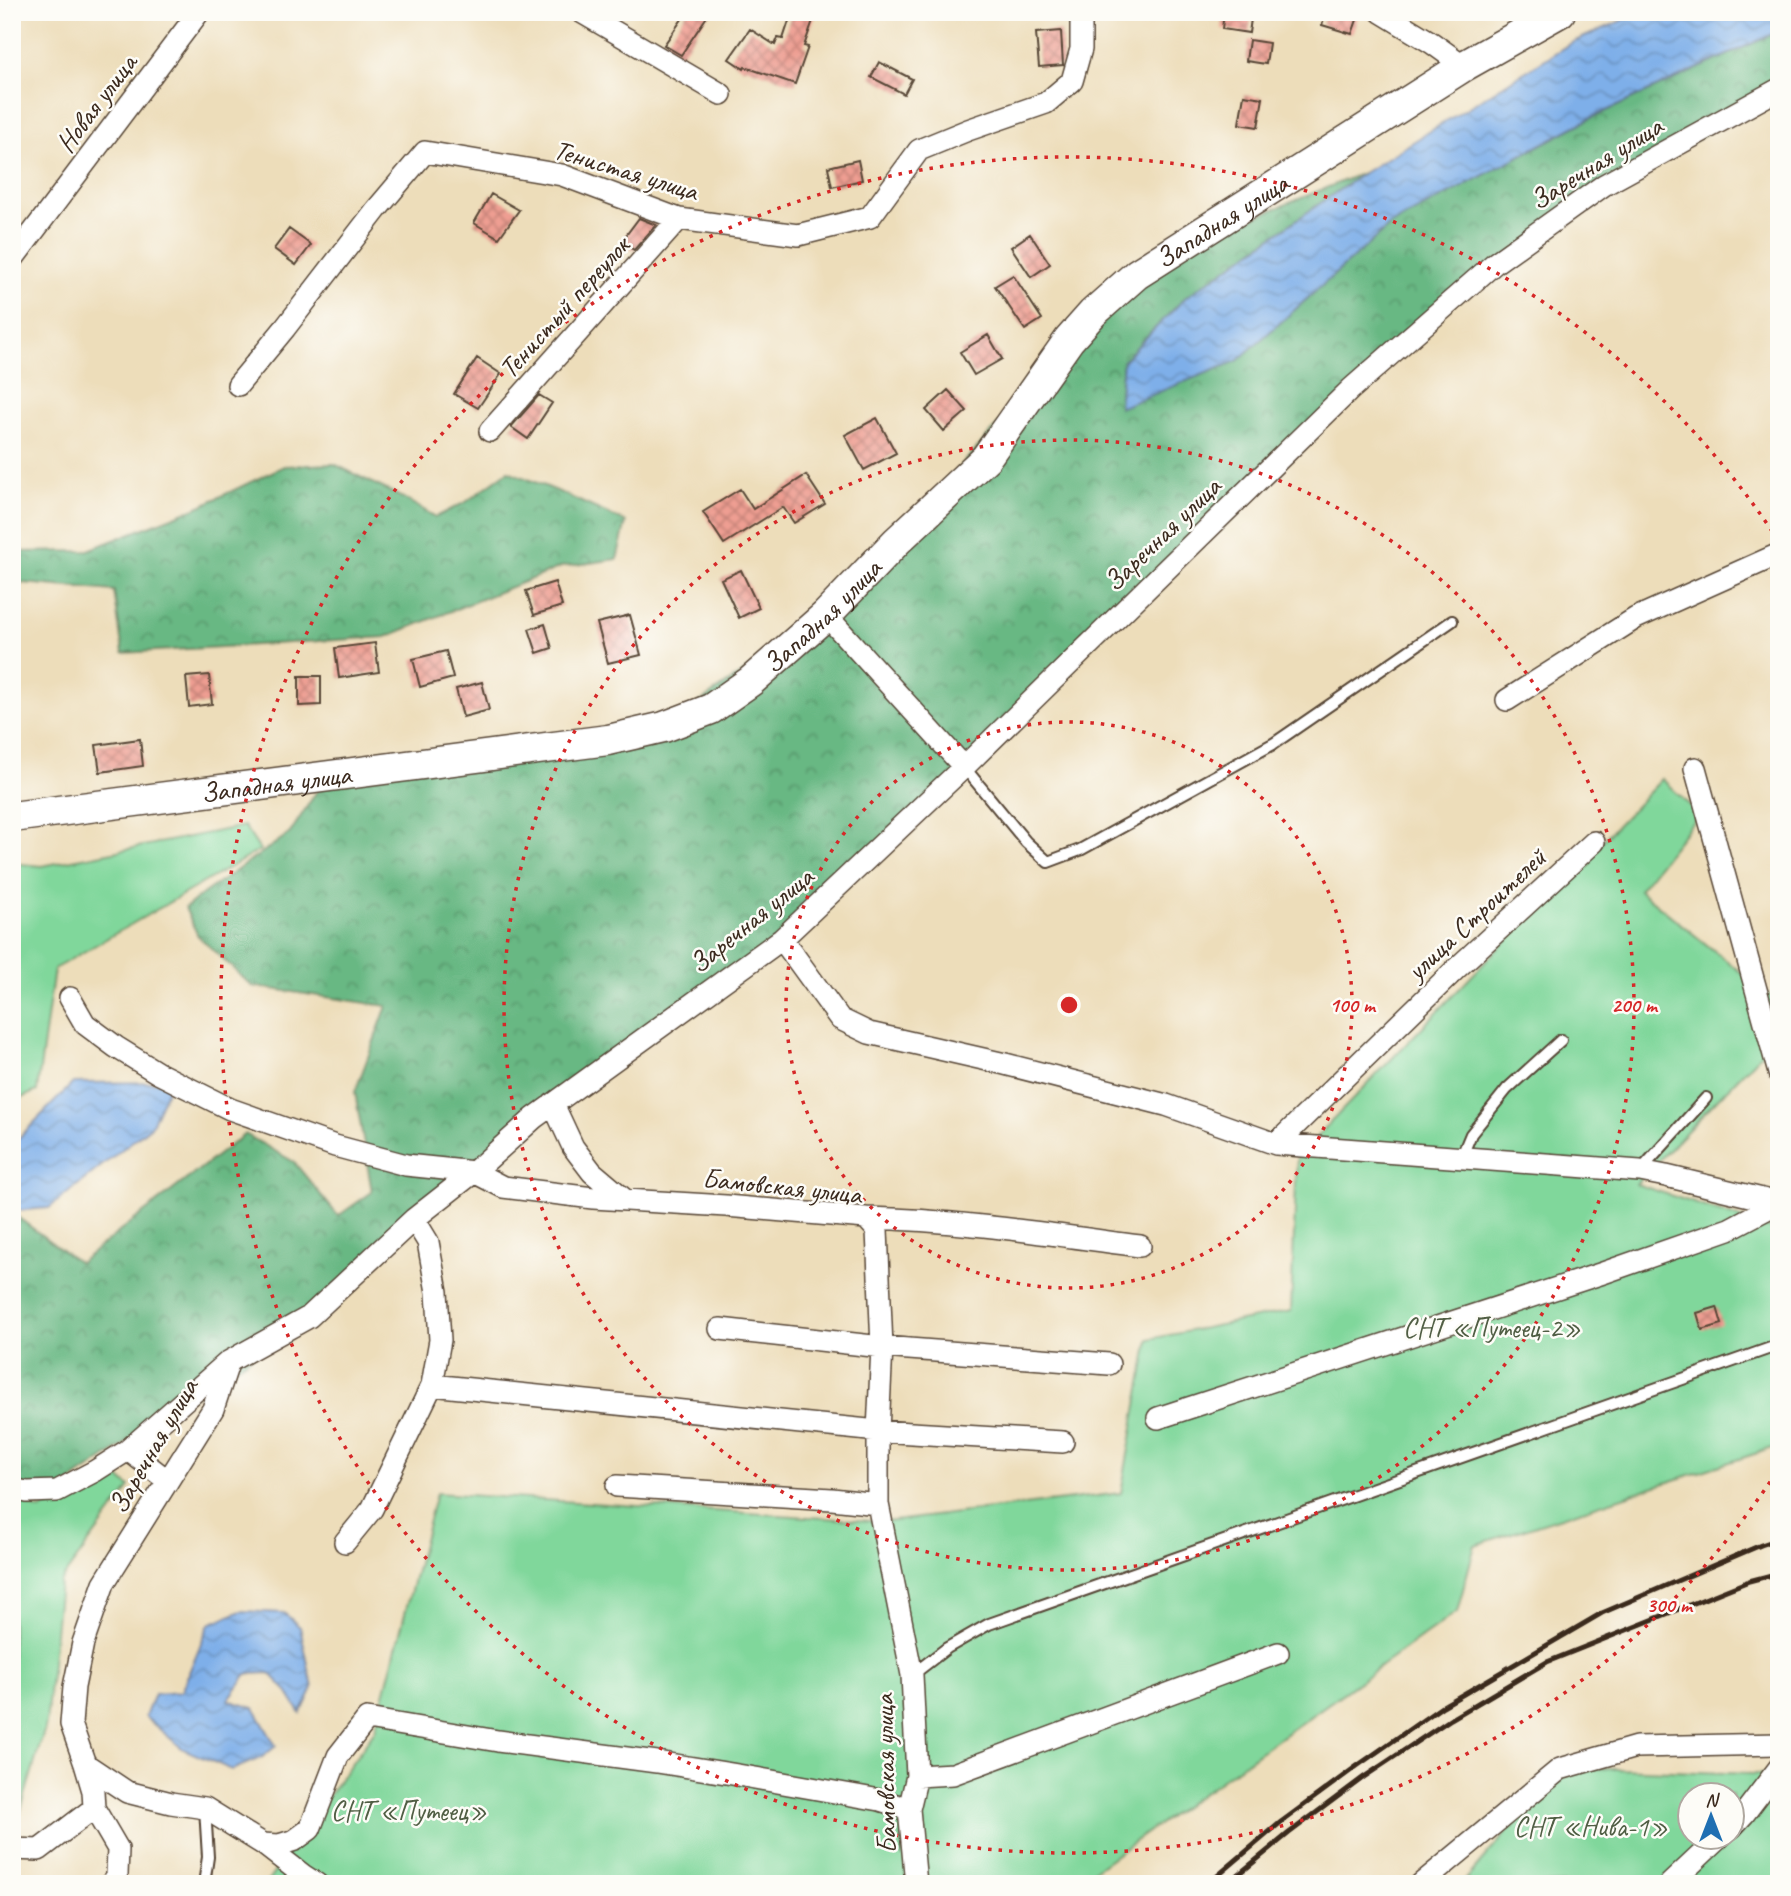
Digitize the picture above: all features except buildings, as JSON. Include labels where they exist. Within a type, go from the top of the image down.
[{"type":"main road","name":"Западная улица","points":[[12,817],[608,740],[664,727],[711,709],[751,681],[826,615],[897,541],[986,458],[1069,340],[1093,313],[1138,274],[1464,66],[1560,12]]},
{"type":"street","name":"Новая улица","points":[[12,260],[199,12]]},
{"type":"street","points":[[581,12],[721,94]]},
{"type":"street","name":"Тенистая улица","points":[[238,385],[425,152],[562,175],[679,219],[798,235],[870,217],[919,150],[1046,103],[1072,81],[1081,49],[1081,12]]},
{"type":"street","points":[[1381,12],[1464,66]]},
{"type":"street","name":"Заречная улица","points":[[94,1808],[93,1791],[71,1724],[74,1687],[83,1643],[104,1583],[213,1409],[228,1362],[309,1317],[414,1219],[474,1172],[534,1118],[782,939],[964,767],[1351,389],[1495,263],[1604,185],[1779,89]]},
{"type":"street","name":"Тенистый переулок","points":[[490,431],[679,219]]},
{"type":"street","points":[[1507,700],[1636,618],[1779,554]]},
{"type":"street","points":[[826,615],[964,767]]},
{"type":"street","points":[[1695,768],[1779,1073]]},
{"type":"street","name":"улица Строителей","points":[[1276,1144],[1457,968],[1594,842]]},
{"type":"street","points":[[782,939],[840,1019],[869,1033],[1166,1105],[1276,1144],[1640,1171],[1778,1203]]},
{"type":"street","name":"Бамовская улица","points":[[70,998],[85,1024],[158,1073],[230,1109],[334,1146],[405,1165],[474,1172],[503,1187],[593,1198],[866,1218],[877,1230],[882,1347],[878,1504],[912,1675],[917,1776],[909,1809],[916,1884]]},
{"type":"street","points":[[554,1104],[573,1147],[592,1172],[625,1200]]},
{"type":"street","points":[[1158,1418],[1730,1229],[1778,1203]]},
{"type":"street","points":[[866,1218],[992,1226],[1140,1246]]},
{"type":"street","points":[[345,1542],[372,1509],[432,1385],[440,1340],[437,1292],[428,1242],[414,1219]]},
{"type":"street","points":[[720,1329],[882,1347],[1108,1364]]},
{"type":"street","points":[[12,1489],[27,1492],[57,1491],[96,1471],[128,1450],[228,1362]]},
{"type":"street","points":[[432,1385],[878,1431],[1063,1442]]},
{"type":"street","points":[[128,1450],[168,1481]]},
{"type":"street","points":[[617,1486],[878,1504]]},
{"type":"street","points":[[917,1776],[953,1774],[1278,1653]]},
{"type":"street","points":[[263,1844],[279,1845],[295,1840],[310,1829],[338,1756],[367,1719],[498,1741],[732,1774],[880,1800],[909,1809]]},
{"type":"street","points":[[1421,1884],[1560,1769],[1636,1747],[1779,1744]]},
{"type":"street","points":[[85,1764],[127,1792],[205,1808],[263,1844],[317,1884]]},
{"type":"street","points":[[1746,1813],[1779,1768]]},
{"type":"street","points":[[12,1849],[39,1850],[94,1808],[118,1849],[117,1875],[112,1884]]},
{"type":"street","points":[[1670,1884],[1706,1850]]},
{"type":"lane","points":[[964,767],[1026,842],[1048,862],[1080,850],[1273,744],[1452,621]]},
{"type":"lane","points":[[1461,1158],[1471,1134],[1507,1089],[1561,1040]]},
{"type":"lane","points":[[1640,1171],[1706,1098]]},
{"type":"lane","points":[[912,1675],[947,1648],[989,1624],[1779,1345]]},
{"type":"lane","points":[[204,1884],[208,1857],[205,1808]]},
{"type":"green space","points":[[1779,31],[1779,89],[1495,263],[782,939],[553,1104],[309,1317],[57,1491],[12,1489],[12,1213],[79,1263],[245,1134],[294,1162],[338,1216],[372,1192],[355,1092],[387,1006],[252,986],[198,936],[185,908],[290,833],[326,777],[664,727],[826,615],[1043,375],[1181,247],[1365,172],[1186,297],[1123,361],[1119,407],[1237,361],[1390,225],[1589,119]]},
{"type":"green space","points":[[334,464],[436,517],[466,502],[508,471],[626,522],[617,559],[561,567],[386,637],[123,653],[114,591],[12,582],[12,552],[86,551],[205,504],[284,466]]},
{"type":"green space","name":"СНТ «Путеец-2»","points":[[1662,779],[1699,814],[1639,890],[1779,1003],[1779,1035],[1636,1184],[1779,1231],[1779,1446],[1475,1545],[1457,1612],[1083,1878],[979,1884],[266,1884],[375,1730],[436,1493],[886,1522],[1121,1493],[1149,1339],[1291,1311],[1297,1157]]},
{"type":"green space","points":[[244,826],[260,850],[54,969],[37,1091],[12,1102],[12,863],[42,866]]},
{"type":"green space","points":[[108,1468],[130,1487],[60,1582],[46,1724],[12,1834],[12,1499],[40,1510]]},
{"type":"green space","name":"СНТ «Нива-1»","points":[[1563,1767],[1779,1775],[1779,1884],[1462,1884]]},
{"type":"water","points":[[1641,12],[1779,12],[1779,31],[1589,119],[1390,225],[1237,361],[1119,408],[1123,361],[1186,297],[1365,172],[1571,43]]},
{"type":"water","points":[[171,1082],[151,1126],[49,1208],[12,1211],[12,1145],[73,1083]]},
{"type":"water","points":[[241,1611],[284,1613],[300,1627],[313,1688],[301,1714],[286,1690],[270,1673],[247,1674],[228,1700],[254,1708],[276,1746],[261,1758],[232,1770],[183,1749],[145,1717],[154,1694],[181,1692],[209,1624]]},
{"type":"railway","points":[[1208,1884],[1281,1822],[1443,1706],[1602,1613],[1779,1539]]},
{"type":"railway","points":[[1227,1884],[1364,1777],[1451,1719],[1547,1662],[1749,1581],[1779,1573]]},
{"type":"park label","name":"СНТ «Путеец»","points":[[409,1810]]}]
